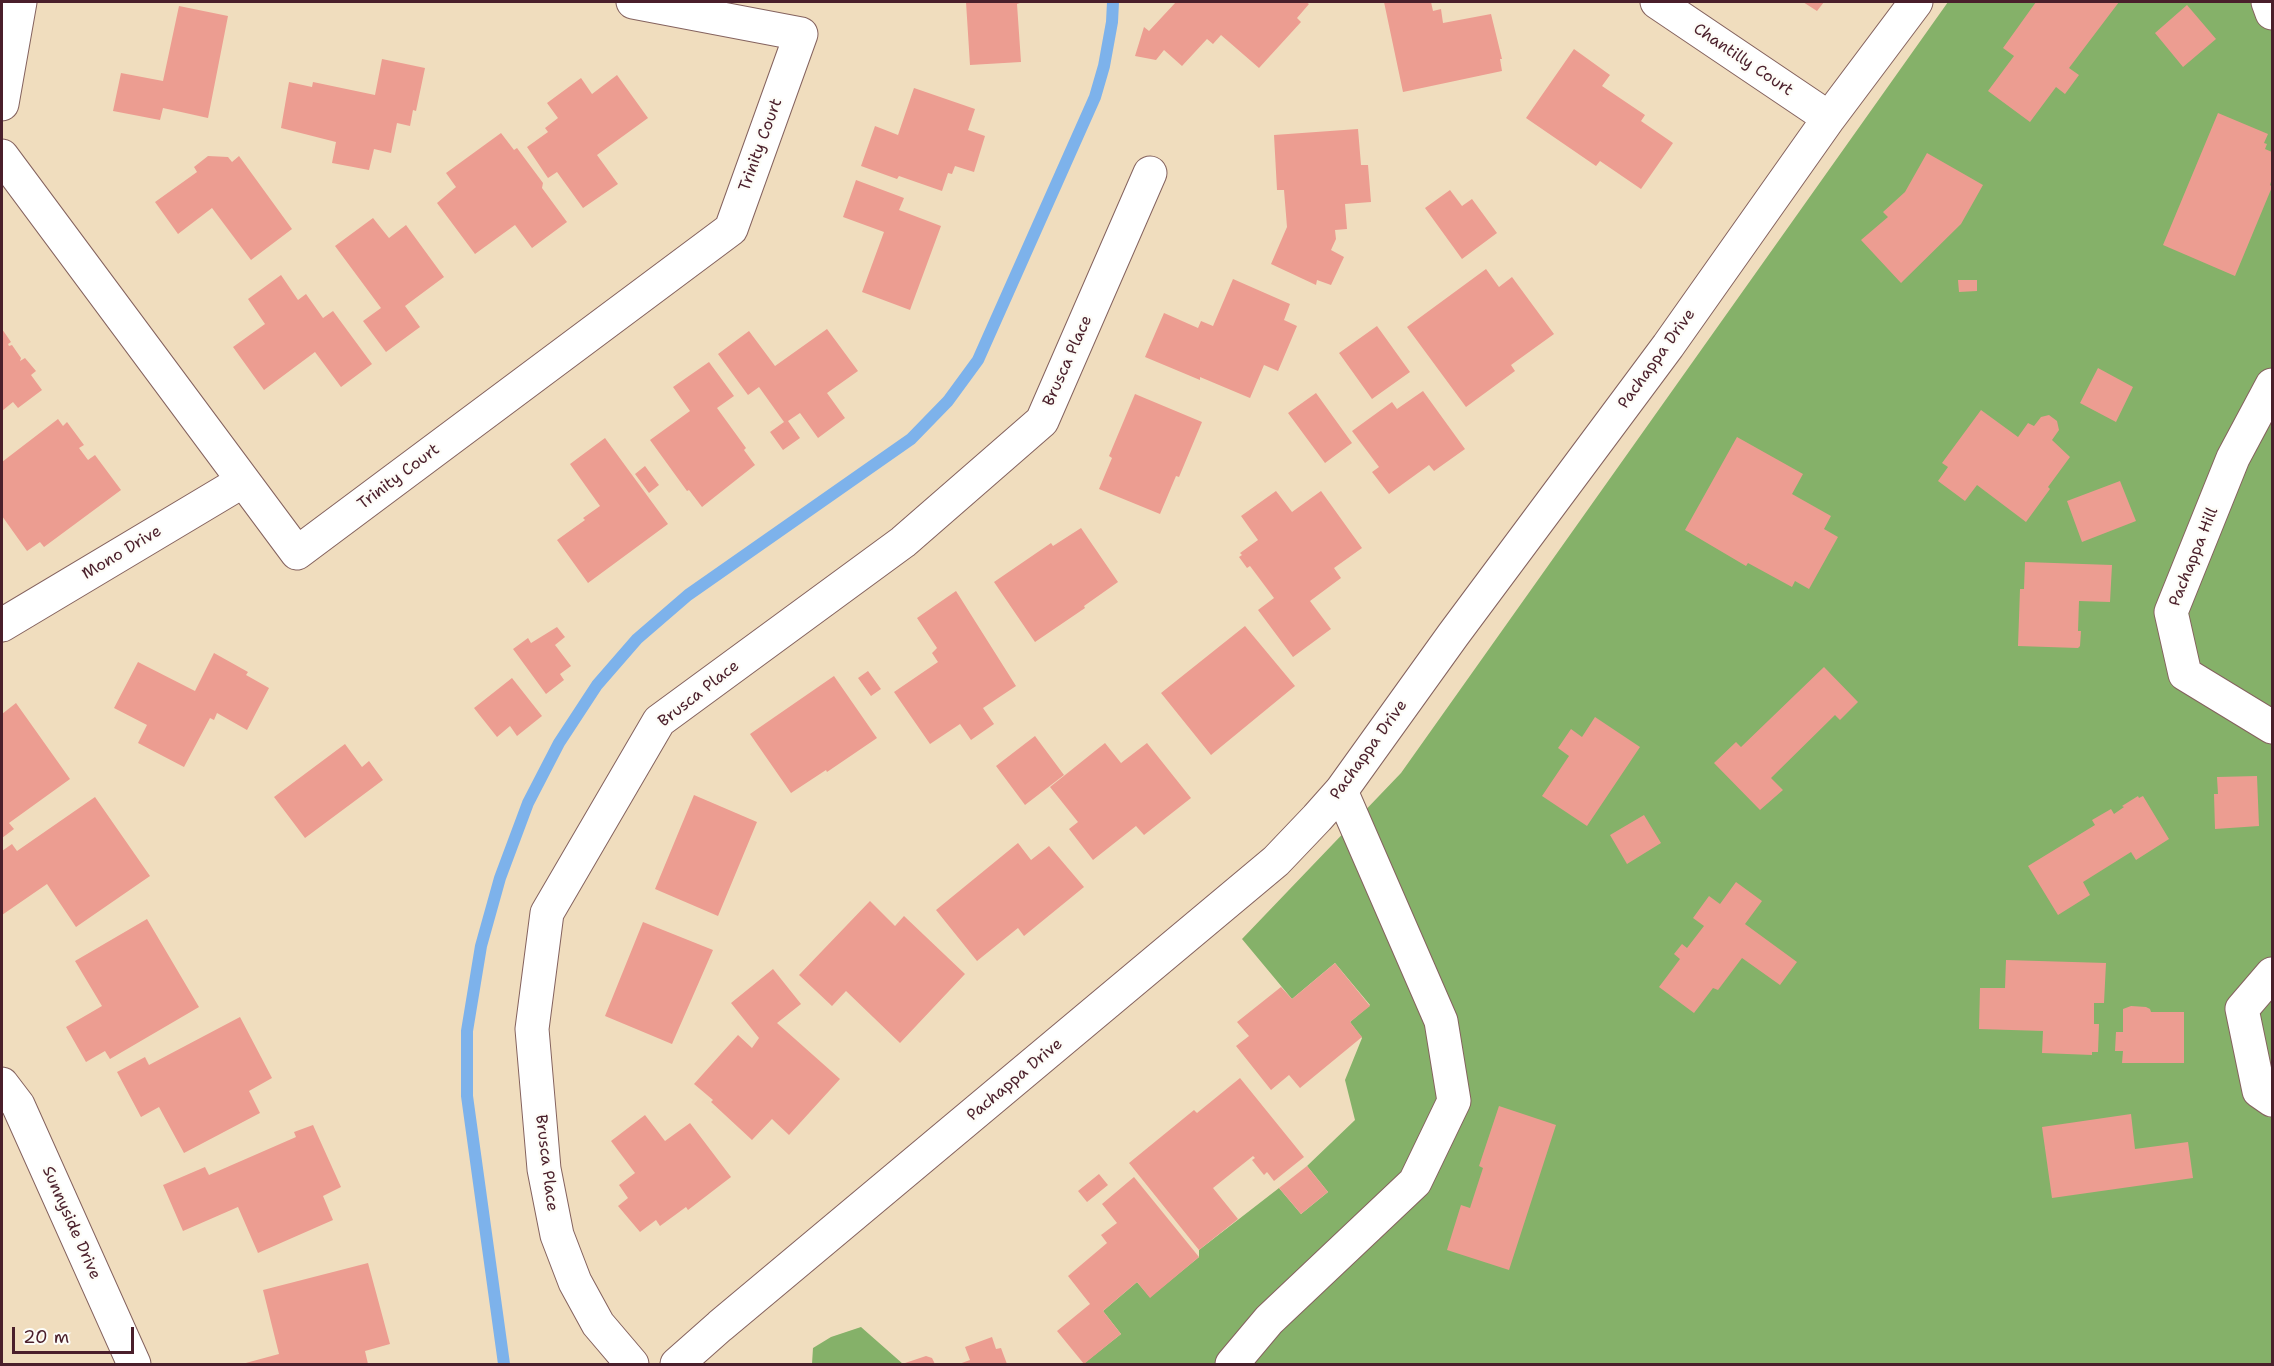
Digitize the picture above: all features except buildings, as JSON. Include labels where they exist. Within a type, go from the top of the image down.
[{"type":"street","points":[[2,104],[20,2]]},
{"type":"street","name":"Trinity Court","points":[[2,156],[297,553],[731,229],[801,34],[633,2]]},
{"type":"street","name":"Chantilly Court","points":[[1657,2],[1829,118]]},
{"type":"street","name":"Pachappa Drive","points":[[677,1365],[720,1326],[1276,861],[1341,791],[1452,635],[1668,346],[1829,118],[1916,2]]},
{"type":"street","points":[[2268,2],[2272,13]]},
{"type":"street","name":"Brusca Place","points":[[632,1365],[598,1324],[574,1282],[556,1235],[544,1169],[532,1029],[547,913],[659,721],[903,542],[1042,421],[1150,173]]},
{"type":"street","name":"Pachappa Hill","points":[[2272,385],[2233,458],[2171,612],[2185,674],[2272,727]]},
{"type":"street","name":"Mono Drive","points":[[2,625],[243,481]]},
{"type":"street","points":[[1232,1365],[1269,1320],[1414,1182],[1454,1101],[1441,1021],[1341,791]]},
{"type":"street","points":[[2272,975],[2242,1009],[2259,1092],[2272,1100]]},
{"type":"street","name":"Sunnyside Drive","points":[[2,1084],[18,1106],[134,1365]]},
{"type":"green space","points":[[1948,2],[2272,2],[2272,1364],[1083,1364],[1121,1334],[1103,1311],[1137,1282],[1150,1297],[1199,1257],[1199,1250],[1279,1188],[1301,1214],[1328,1192],[1307,1166],[1355,1120],[1345,1080],[1362,1038],[1350,1022],[1370,1005],[1335,963],[1292,999],[1242,939],[1401,773]]},
{"type":"green space","points":[[861,1327],[903,1364],[812,1364],[813,1348],[831,1337]]},
{"type":"waterway","points":[[504,1364],[467,1096],[467,1031],[481,946],[500,878],[528,803],[559,743],[597,685],[637,639],[688,595],[911,439],[948,401],[978,360],[1095,97],[1104,66],[1113,2]]}]
